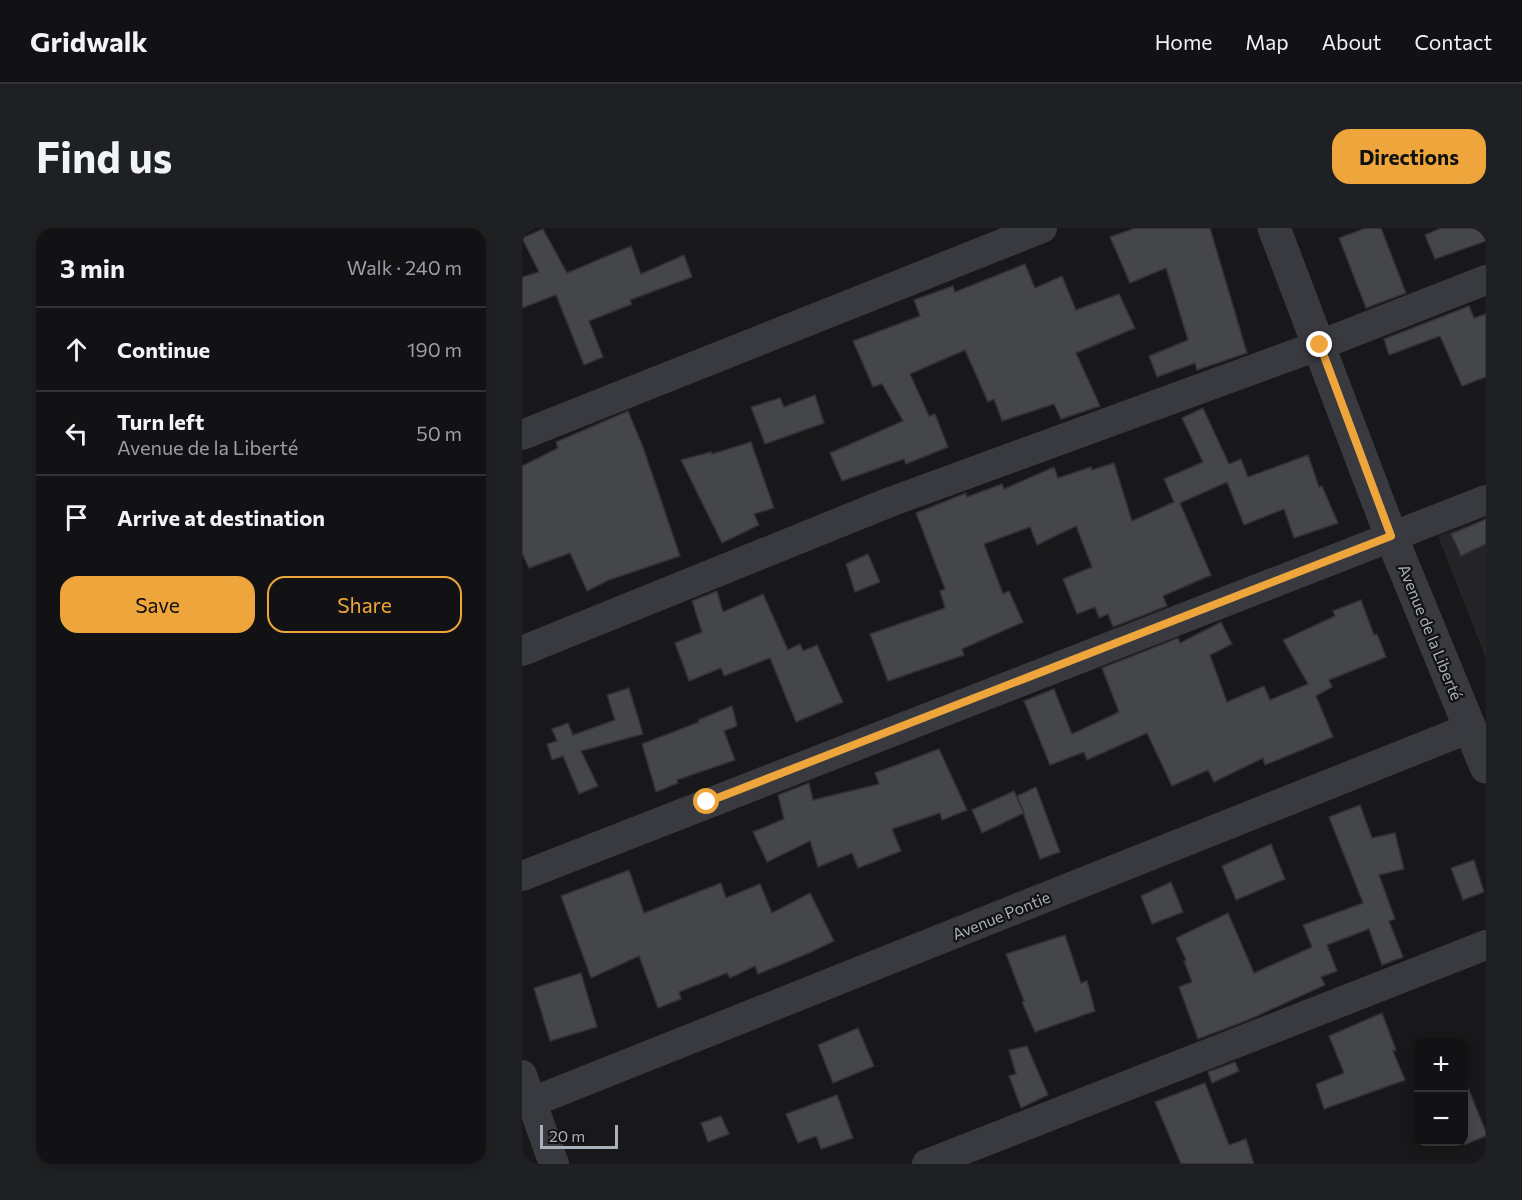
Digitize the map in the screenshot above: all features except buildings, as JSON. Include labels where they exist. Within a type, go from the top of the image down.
[{"type":"street","points":[[522,435],[1042,228]]},
{"type":"street","name":"Avenue de la Liberté","points":[[1274,228],[1391,536],[1486,767]]},
{"type":"street","points":[[522,651],[890,502],[1320,345],[1486,280]]},
{"type":"street","points":[[522,876],[1486,500]]},
{"type":"street","name":"Avenue Pontie","points":[[527,1089],[1470,728]]},
{"type":"street","points":[[927,1164],[1486,945]]},
{"type":"street","points":[[527,1089],[547,1162]]},
{"type":"shaded area","points":[[1486,519],[1486,659],[1438,536]]},
{"type":"route","points":[[707,802],[1391,536],[1320,345]]}]
